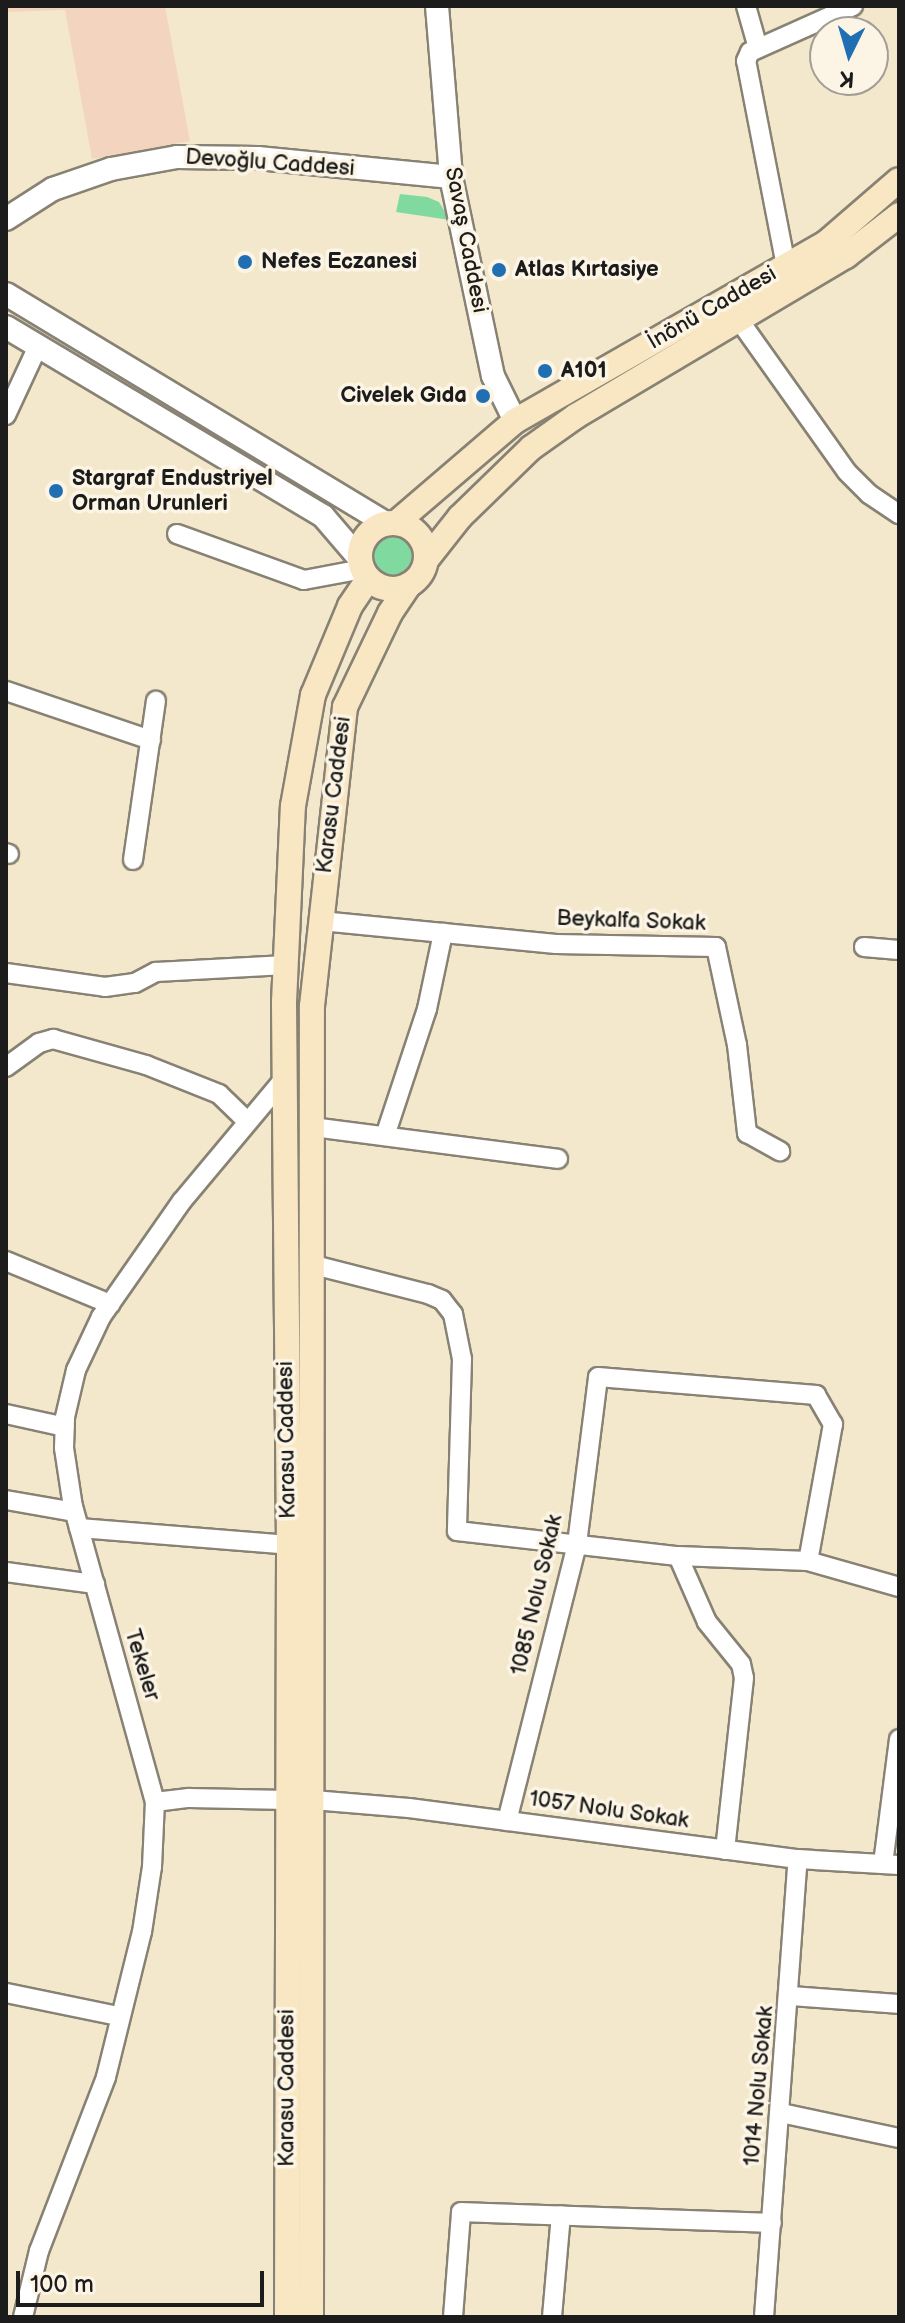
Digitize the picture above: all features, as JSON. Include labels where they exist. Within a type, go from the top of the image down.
[{"type":"main road","name":"İnönü Caddesi","points":[[515,421],[826,243],[899,180]]},
{"type":"main road","name":"İnönü Caddesi","points":[[426,560],[460,517],[531,448],[576,416],[846,256],[899,215]]},
{"type":"main road","points":[[390,523],[415,531],[426,549],[426,560],[418,579],[409,585],[388,589],[363,569],[366,536],[390,523],[515,421]]},
{"type":"main road","name":"Karasu Caddesi","points":[[287,2317],[289,1545],[284,1079],[286,965],[293,806],[313,695],[363,569]]},
{"type":"main road","name":"Karasu Caddesi","points":[[311,2317],[312,1006],[345,707],[390,613],[409,585]]},
{"type":"street","name":"Savaş Caddesi","points":[[437,6],[451,177],[493,376],[515,421]]},
{"type":"street","points":[[746,6],[758,48]]},
{"type":"street","points":[[786,266],[745,70],[748,55],[813,14],[853,6]]},
{"type":"street","name":"Devoğlu Caddesi","points":[[7,214],[53,189],[111,169],[177,157],[258,158],[451,177]]},
{"type":"street","points":[[6,294],[390,523]]},
{"type":"street","points":[[739,320],[847,472],[869,494],[899,514]]},
{"type":"street","points":[[6,327],[323,516],[363,569],[304,580],[177,534]]},
{"type":"street","points":[[6,415],[38,346]]},
{"type":"street","points":[[6,691],[151,740]]},
{"type":"street","points":[[133,860],[156,701]]},
{"type":"street","name":"Beykalfa Sokak","points":[[321,921],[556,944],[716,947],[737,1045],[747,1133],[780,1151]]},
{"type":"street","points":[[385,1136],[427,1009],[443,933]]},
{"type":"street","points":[[864,947],[899,950]]},
{"type":"street","points":[[6,973],[105,987],[135,983],[156,972],[286,965]]},
{"type":"street","points":[[6,1067],[39,1043],[53,1039],[146,1065],[219,1094],[246,1120]]},
{"type":"street","name":"Tekeler","points":[[23,2317],[39,2251],[106,2077],[118,2016],[142,1932],[152,1867],[155,1802],[77,1520],[65,1427],[76,1370],[110,1304],[182,1201],[246,1120],[284,1079]]},
{"type":"street","points":[[313,1127],[558,1159]]},
{"type":"street","points":[[6,1261],[110,1304]]},
{"type":"street","points":[[314,1265],[382,1279],[428,1294],[442,1300],[453,1314],[462,1359],[457,1531],[678,1556],[808,1561],[899,1587]]},
{"type":"street","name":"1085 Nolu Sokak","points":[[507,1821],[577,1544],[598,1377],[816,1395],[833,1424],[808,1561]]},
{"type":"street","points":[[6,1414],[65,1427]]},
{"type":"street","points":[[6,1500],[77,1520],[289,1545]]},
{"type":"street","points":[[678,1556],[707,1622],[741,1664],[744,1678],[725,1850]]},
{"type":"street","points":[[6,1572],[95,1584]]},
{"type":"street","points":[[891,1865],[899,1739]]},
{"type":"street","points":[[155,1802],[189,1798],[288,1800]]},
{"type":"street","name":"1057 Nolu Sokak","points":[[313,1800],[507,1821],[798,1859],[891,1865]]},
{"type":"street","name":"1014 Nolu Sokak","points":[[764,2317],[798,1859]]},
{"type":"street","points":[[6,1993],[118,2016]]},
{"type":"street","points":[[790,1996],[899,2004]]},
{"type":"street","points":[[781,2113],[899,2138]]},
{"type":"street","points":[[453,2317],[461,2212],[772,2223]]},
{"type":"street","points":[[552,2317],[561,2215]]},
{"type":"shaded area","points":[[6,6],[165,6],[190,141],[92,159],[65,10],[6,12]]},
{"type":"green space","points":[[400,194],[427,197],[439,202],[450,220],[396,212]]},
{"type":"green space","points":[[392,534],[406,541],[413,555],[406,569],[392,576],[378,569],[371,555],[378,541]]},
{"type":"place","name":"Nefes Eczanesi","points":[[245,262]]},
{"type":"place","name":"Atlas Kırtasiye","points":[[499,270]]},
{"type":"place","name":"A101","points":[[545,371]]},
{"type":"place","name":"Civelek Gıda","points":[[483,396]]},
{"type":"place","name":"Stargraf Endustriyel Orman Urunleri","points":[[56,491]]}]
